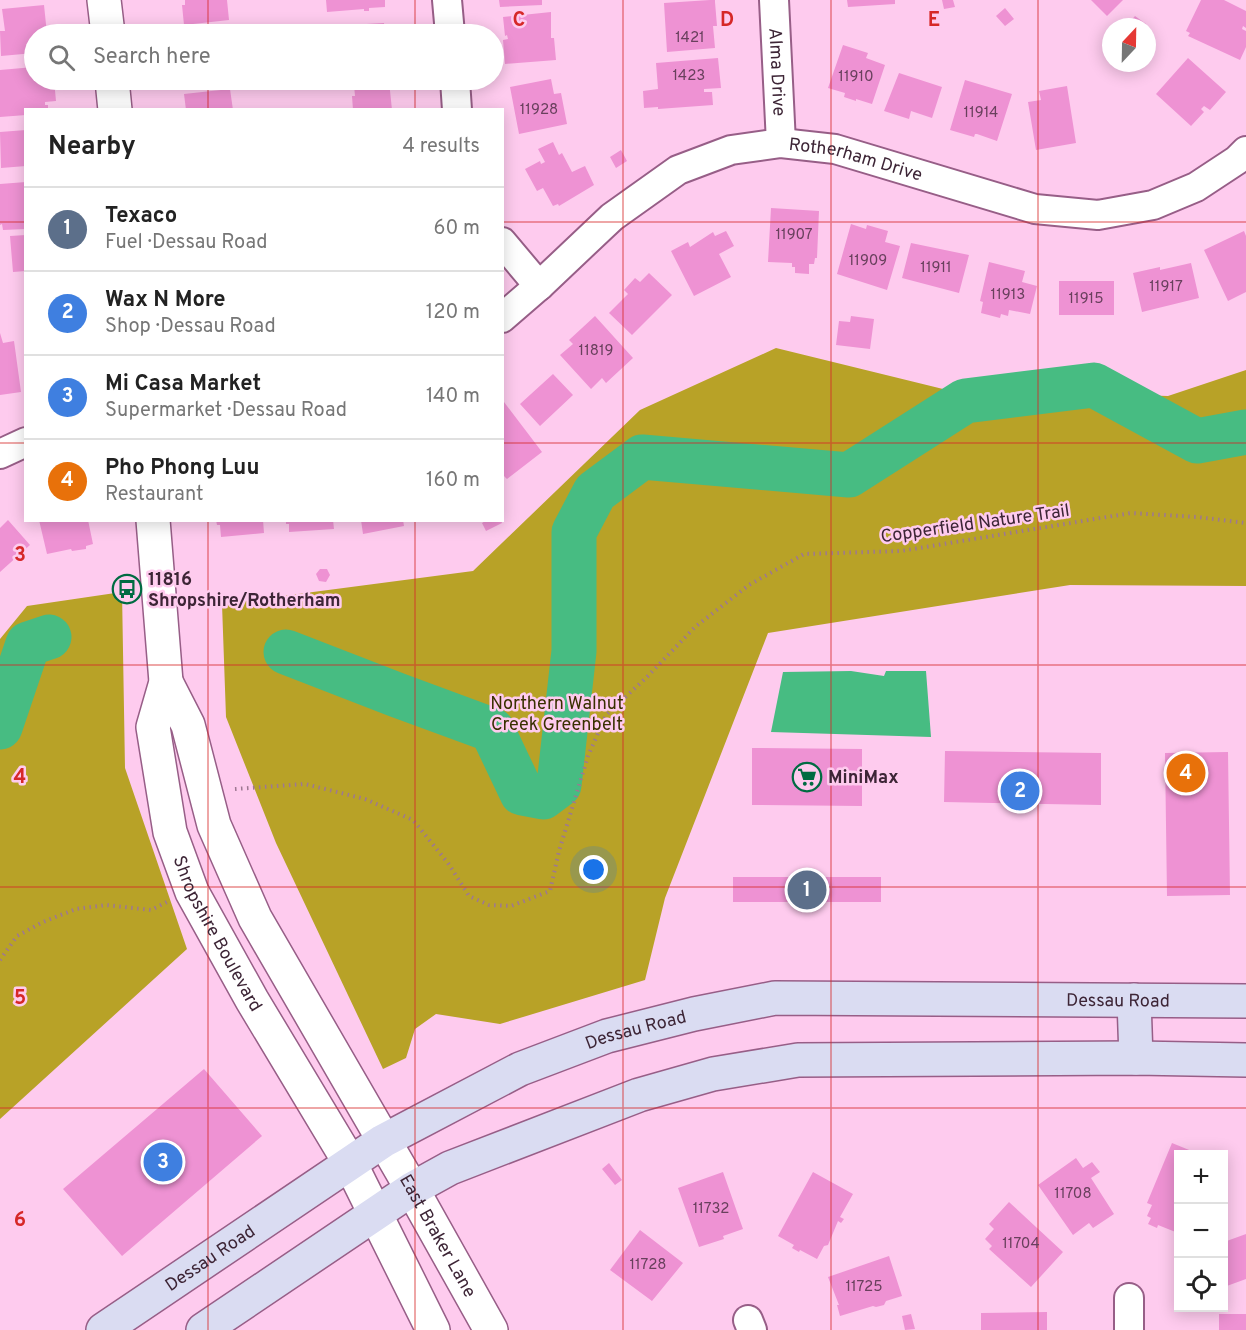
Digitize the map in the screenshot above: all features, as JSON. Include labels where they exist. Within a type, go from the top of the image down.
[{"type":"main road","name":"Dessau Road","points":[[103,1330],[383,1141],[520,1069],[607,1036],[694,1014],[775,998],[1246,1001]]},
{"type":"main road","points":[[1134,1000],[1136,1058]]},
{"type":"main road","points":[[203,1330],[412,1189],[450,1168],[628,1099],[713,1074],[798,1060],[1136,1058],[1246,1060]]},
{"type":"street","points":[[104,0],[107,24]]},
{"type":"street","points":[[447,0],[449,24]]},
{"type":"street","name":"Alma Drive","points":[[774,0],[781,143]]},
{"type":"street","points":[[113,90],[115,108]]},
{"type":"street","points":[[455,90],[457,108]]},
{"type":"street","name":"Rotherham Drive","points":[[504,316],[612,218],[678,170],[731,150],[781,143],[836,149],[1035,209],[1098,215],[1153,205],[1196,187],[1237,160],[1246,151]]},
{"type":"street","points":[[504,244],[539,286]]},
{"type":"street","points":[[0,454],[24,443]]},
{"type":"street","name":"Shropshire Boulevard","points":[[153,522],[166,682],[153,727],[170,832],[192,892],[252,1000],[350,1162]]},
{"type":"street","name":"Shropshire Boulevard","points":[[166,682],[188,725],[214,825],[255,918],[383,1141]]},
{"type":"street","name":"East Braker Lane","points":[[383,1141],[491,1330]]},
{"type":"street","points":[[350,1162],[433,1330]]},
{"type":"street","points":[[1129,1298],[1129,1330]]},
{"type":"path","name":"Copperfield Nature Trail","points":[[231,791],[237,788],[305,784],[365,799],[413,820],[448,863],[469,896],[489,906],[511,906],[550,891],[559,851],[588,756],[606,715],[647,677],[695,627],[749,585],[804,554],[902,551],[1131,513],[1246,523]]},
{"type":"path","points":[[0,960],[17,936],[43,922],[76,909],[106,905],[151,910],[176,899]]},
{"type":"green space","name":"Northern Walnut Creek Greenbelt","points":[[776,348],[943,389],[1168,396],[1246,370],[1246,586],[1070,585],[768,633],[665,898],[645,980],[500,1024],[436,1014],[415,1029],[406,1058],[383,1069],[276,843],[226,717],[222,604],[473,571],[640,410]]},
{"type":"green space","points":[[122,592],[125,768],[187,949],[0,1119],[0,639],[27,606]]},
{"type":"shaded area","points":[[851,671],[884,676],[886,671],[926,671],[931,737],[771,732],[783,672]]},
{"type":"building","points":[[185,0],[227,0],[229,20],[184,24],[182,5],[185,5]]},
{"type":"building","points":[[326,0],[385,0],[385,7],[369,8],[369,11],[364,11],[364,9],[327,12]]},
{"type":"building","points":[[499,0],[542,0],[542,5],[500,7]]},
{"type":"building","points":[[715,0],[717,26],[713,26],[715,48],[667,52],[664,3]]},
{"type":"building","points":[[847,0],[895,0],[895,4],[848,7]]},
{"type":"building","points":[[942,0],[953,0],[955,7],[944,9]]},
{"type":"building","points":[[1091,0],[1123,0],[1107,16]]},
{"type":"building","points":[[1201,0],[1224,0],[1246,11],[1246,28],[1243,26],[1242,29],[1246,31],[1246,47],[1240,60],[1188,36],[1190,33],[1186,31]]},
{"type":"building","points":[[44,5],[46,24],[24,24],[24,54],[1,56],[0,31],[5,31],[2,9]]},
{"type":"building","points":[[1005,8],[1014,19],[1005,26],[996,16]]},
{"type":"building","points":[[551,12],[551,38],[554,38],[556,60],[505,64],[504,40],[508,39],[507,35],[505,36],[503,17]]},
{"type":"building","points":[[843,45],[868,53],[866,58],[885,65],[872,104],[844,97],[845,93],[828,88]]},
{"type":"building","points":[[718,58],[721,88],[704,89],[704,92],[712,92],[713,105],[644,108],[643,91],[658,89],[656,63]]},
{"type":"building","points":[[1188,58],[1226,92],[1210,110],[1204,106],[1201,109],[1204,112],[1191,126],[1156,94]]},
{"type":"building","points":[[24,68],[24,90],[55,90],[56,101],[45,102],[48,108],[24,108],[24,115],[0,117],[0,70]]},
{"type":"building","points":[[899,73],[942,87],[932,118],[911,111],[909,119],[884,111]]},
{"type":"building","points":[[551,79],[554,94],[561,93],[567,124],[519,134],[510,87]]},
{"type":"building","points":[[965,80],[1012,94],[997,141],[977,134],[974,137],[950,130]]},
{"type":"building","points":[[1067,86],[1076,143],[1036,150],[1028,102],[1041,100],[1039,91]]},
{"type":"building","points":[[230,90],[233,108],[186,108],[184,94]]},
{"type":"building","points":[[354,90],[390,90],[392,108],[353,108],[352,96],[355,96]]},
{"type":"building","points":[[24,130],[24,166],[1,168],[0,132]]},
{"type":"building","points":[[553,142],[559,155],[562,153],[572,172],[585,166],[594,185],[559,206],[558,204],[553,206],[543,188],[537,191],[525,169],[540,161],[541,164],[545,162],[538,149]]},
{"type":"building","points":[[621,150],[627,161],[616,168],[610,157]]},
{"type":"building","points":[[24,182],[24,229],[3,230],[2,224],[0,225],[0,184]]},
{"type":"building","points":[[771,208],[819,211],[817,258],[814,264],[809,264],[809,274],[795,273],[792,263],[768,262]]},
{"type":"building","points":[[851,224],[866,229],[867,225],[888,231],[885,242],[900,246],[887,290],[837,274]]},
{"type":"building","points":[[726,231],[734,246],[719,254],[731,277],[694,296],[671,251],[688,242],[690,247],[713,232],[715,236]]},
{"type":"building","points":[[1244,231],[1246,236],[1246,292],[1228,301],[1204,250]]},
{"type":"building","points":[[24,235],[24,271],[13,272],[10,236]]},
{"type":"building","points":[[911,243],[969,255],[959,293],[902,278]]},
{"type":"building","points":[[989,262],[1025,271],[1022,282],[1037,286],[1030,314],[1009,310],[1008,316],[1001,314],[1000,318],[981,313],[983,302],[980,301]]},
{"type":"building","points":[[1191,263],[1199,298],[1142,312],[1133,273]]},
{"type":"building","points":[[649,273],[672,295],[632,335],[609,313],[628,294],[624,290],[635,278],[640,282]]},
{"type":"building","points":[[1059,281],[1114,281],[1114,315],[1059,315]]},
{"type":"building","points":[[595,316],[633,358],[606,383],[602,378],[591,389],[560,355],[573,344],[569,340]]},
{"type":"building","points":[[851,316],[874,319],[870,349],[836,345],[839,321],[850,322]]},
{"type":"building","points":[[0,333],[3,343],[14,341],[21,392],[0,395]]},
{"type":"building","points":[[553,374],[573,395],[540,426],[520,404]]},
{"type":"building","points":[[504,402],[542,452],[507,479],[504,476]]},
{"type":"building","points":[[8,520],[30,545],[0,572],[0,528]]},
{"type":"building","points":[[39,522],[88,522],[93,544],[86,546],[86,549],[72,551],[71,549],[47,554]]},
{"type":"building","points":[[216,522],[263,522],[264,533],[221,537],[220,525],[217,525]]},
{"type":"building","points":[[286,522],[333,522],[334,529],[289,532],[289,524]]},
{"type":"building","points":[[361,522],[403,522],[404,526],[363,534]]},
{"type":"building","points":[[502,522],[502,523],[486,531],[482,523]]},
{"type":"building","points":[[320,569],[327,569],[330,575],[326,582],[319,581],[316,574]]},
{"type":"building","name":"MiniMax","points":[[752,748],[862,749],[862,806],[752,805]]},
{"type":"building","points":[[945,751],[1101,753],[1101,805],[944,802]]},
{"type":"building","points":[[1228,752],[1230,895],[1167,896],[1165,753]]},
{"type":"building","points":[[733,877],[881,877],[881,902],[733,902]]},
{"type":"building","points":[[204,1069],[262,1136],[122,1256],[63,1189]]},
{"type":"building","points":[[1172,1143],[1189,1150],[1174,1150],[1174,1231],[1148,1224],[1151,1218],[1147,1216],[1152,1205],[1147,1203]]},
{"type":"building","points":[[1076,1158],[1083,1168],[1092,1162],[1100,1172],[1091,1178],[1114,1214],[1093,1228],[1089,1223],[1073,1235],[1038,1185]]},
{"type":"building","points":[[609,1163],[622,1180],[615,1185],[602,1169]]},
{"type":"building","points":[[723,1172],[743,1229],[723,1236],[724,1239],[699,1247],[678,1188]]},
{"type":"building","points":[[813,1172],[853,1194],[840,1217],[844,1219],[841,1223],[838,1221],[828,1245],[824,1246],[817,1259],[792,1248],[794,1245],[778,1236]]},
{"type":"building","points":[[1009,1202],[1063,1252],[1031,1287],[989,1249],[992,1246],[985,1239],[994,1229],[989,1224]]},
{"type":"building","points":[[640,1230],[683,1263],[652,1301],[610,1270]]},
{"type":"building","points":[[1246,1234],[1246,1279],[1228,1286],[1228,1258],[1228,1241]]},
{"type":"building","points":[[889,1256],[902,1296],[886,1301],[884,1305],[840,1316],[837,1305],[839,1305],[828,1277]]},
{"type":"building","points":[[1047,1312],[1047,1330],[981,1330],[981,1313]]},
{"type":"building","points":[[911,1314],[915,1329],[905,1330],[902,1316]]},
{"type":"building","points":[[1219,1314],[1246,1314],[1246,1330],[1219,1330]]},
{"type":"waterway","points":[[286,652],[492,730],[522,793],[543,797],[559,785],[574,651],[574,532],[595,492],[642,457],[849,475],[965,401],[1094,385],[1197,441],[1246,432]]},
{"type":"waterway","points":[[0,727],[28,644],[49,637]]},
{"type":"place","name":"11816 Shropshire/Rotherham","points":[[127,589]]},
{"type":"place","name":"Pho Phong Luu","points":[[1186,773]]},
{"type":"place","name":"MiniMax","points":[[807,777]]},
{"type":"place","name":"Wax N More","points":[[1020,791]]},
{"type":"place","name":"Texaco","points":[[807,890]]},
{"type":"place","name":"Mi Casa Market","points":[[163,1162]]}]
